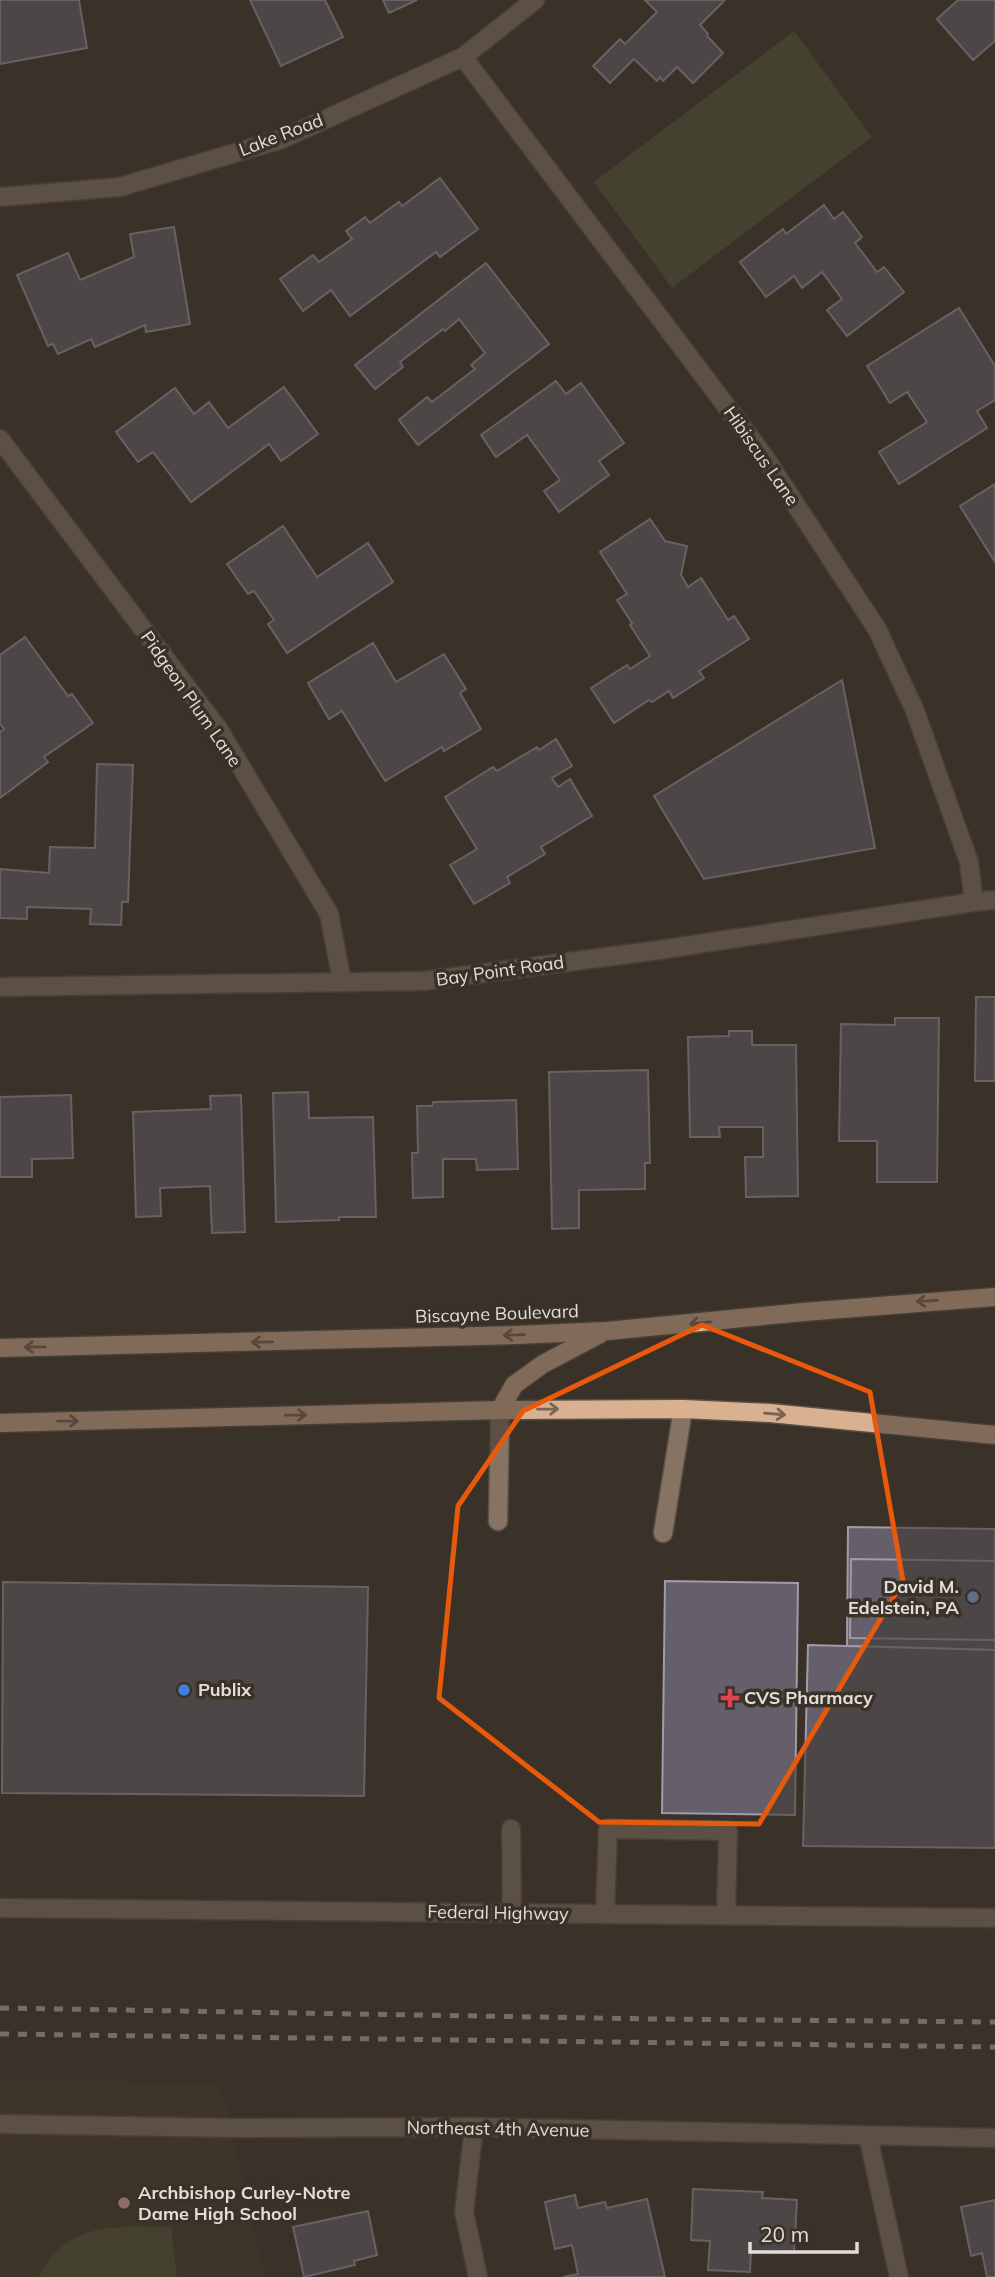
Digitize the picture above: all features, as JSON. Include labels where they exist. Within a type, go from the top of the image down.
[{"type":"main road","name":"Biscayne Boulevard","points":[[0,1348],[607,1331],[817,1310],[995,1297]]},
{"type":"main road","points":[[500,1410],[514,1385],[544,1364],[607,1331]]},
{"type":"main road","points":[[0,1423],[500,1410],[683,1409],[770,1413],[995,1435]]},
{"type":"street","name":"Lake Road","points":[[0,197],[120,187],[282,139],[463,57],[535,0]]},
{"type":"street","name":"Hibiscus Lane","points":[[463,57],[764,456],[877,629],[920,724],[969,862],[974,902]]},
{"type":"street","name":"Pidgeon Plum Lane","points":[[0,439],[219,730],[328,914],[342,981]]},
{"type":"street","name":"Bay Point Road","points":[[0,987],[436,980],[995,901]]},
{"type":"street","points":[[663,1533],[683,1409]]},
{"type":"street","points":[[498,1521],[500,1410]]},
{"type":"street","points":[[511,1829],[512,1913]]},
{"type":"street","points":[[605,1914],[608,1829],[635,1829],[728,1830],[726,1915]]},
{"type":"street","name":"Federal Highway","points":[[0,1908],[995,1918]]},
{"type":"street","name":"Northeast 4th Avenue","points":[[0,2124],[230,2129],[474,2127],[995,2138]]},
{"type":"street","points":[[474,2127],[464,2212],[478,2277]]},
{"type":"street","points":[[868,2136],[899,2277]]},
{"type":"highlighted area","points":[[702,1325],[870,1392],[903,1581],[759,1824],[599,1822],[439,1698],[458,1506],[523,1411]]},
{"type":"shaded area","name":"Archbishop Curley-Notre Dame High School","points":[[0,2080],[220,2083],[265,2277],[0,2277]]},
{"type":"green space","points":[[794,31],[872,137],[672,288],[594,182]]},
{"type":"green space","points":[[171,2227],[177,2277],[38,2277],[50,2258],[79,2236],[113,2228]]},
{"type":"building","points":[[0,0],[79,0],[87,48],[0,64]]},
{"type":"building","points":[[250,0],[325,0],[343,37],[281,66]]},
{"type":"building","points":[[383,0],[417,0],[389,13]]},
{"type":"building","points":[[645,0],[725,0],[700,25],[723,53],[693,83],[677,67],[663,81],[660,77],[657,81],[634,59],[610,83],[593,66],[620,39],[625,44],[657,12]]},
{"type":"building","points":[[958,0],[995,0],[995,41],[973,60],[937,19]]},
{"type":"building","points":[[440,178],[478,229],[440,257],[436,252],[350,316],[331,290],[303,311],[280,279],[313,255],[319,262],[352,239],[346,231],[365,217],[370,223],[399,202],[402,206]]},
{"type":"building","points":[[824,205],[834,219],[843,212],[862,237],[855,243],[877,272],[884,267],[904,292],[847,336],[827,310],[842,299],[822,272],[802,288],[794,276],[766,297],[740,262],[783,229],[786,234]]},
{"type":"building","points":[[174,227],[190,324],[146,332],[145,325],[95,347],[91,339],[58,354],[53,344],[48,346],[17,275],[68,253],[80,280],[134,257],[130,234]]},
{"type":"building","points":[[486,263],[549,344],[418,445],[399,420],[427,397],[432,402],[475,369],[471,365],[485,353],[459,319],[400,362],[403,367],[375,389],[355,365]]},
{"type":"building","points":[[959,308],[995,366],[995,400],[977,411],[987,428],[899,484],[879,452],[927,422],[907,392],[890,403],[867,366]]},
{"type":"building","points":[[556,381],[566,394],[581,383],[624,443],[599,461],[609,475],[559,512],[544,491],[560,480],[527,435],[496,457],[481,435]]},
{"type":"building","points":[[284,387],[318,434],[281,461],[269,444],[191,502],[153,452],[138,462],[116,432],[175,388],[194,414],[209,402],[228,428]]},
{"type":"building","points":[[995,484],[995,562],[960,506]]},
{"type":"building","points":[[650,519],[665,541],[687,546],[681,575],[688,587],[701,578],[728,620],[734,616],[749,639],[699,671],[704,678],[673,698],[669,691],[652,702],[649,700],[614,723],[591,688],[627,665],[630,669],[650,656],[617,600],[627,594],[600,552]]},
{"type":"building","points":[[283,526],[317,577],[368,543],[393,582],[287,653],[268,624],[274,620],[254,591],[248,594],[227,564]]},
{"type":"building","points":[[25,637],[68,696],[72,694],[93,723],[44,757],[48,762],[0,798],[0,732],[4,729],[0,724],[0,655]]},
{"type":"building","points":[[373,643],[396,682],[444,654],[466,689],[460,693],[481,729],[444,751],[442,747],[385,781],[342,711],[329,719],[308,683]]},
{"type":"building","points":[[842,680],[875,848],[704,879],[654,796]]},
{"type":"building","points":[[556,739],[572,766],[552,778],[558,787],[570,779],[592,816],[541,847],[545,854],[507,877],[510,883],[474,904],[450,865],[477,849],[445,797],[493,767],[497,771]]},
{"type":"building","points":[[97,764],[133,765],[128,902],[122,902],[121,925],[90,924],[91,909],[27,907],[27,919],[0,918],[0,869],[49,873],[50,847],[95,848]]},
{"type":"building","points":[[976,997],[995,997],[995,1081],[975,1081]]},
{"type":"building","points":[[895,1018],[939,1018],[937,1182],[877,1182],[877,1141],[839,1141],[841,1024],[895,1025]]},
{"type":"building","points":[[729,1031],[752,1031],[752,1045],[796,1045],[798,1196],[746,1197],[745,1157],[763,1157],[763,1127],[719,1127],[720,1137],[690,1137],[688,1037],[729,1036]]},
{"type":"building","points":[[648,1070],[650,1163],[645,1163],[645,1189],[579,1190],[579,1228],[552,1229],[549,1072]]},
{"type":"building","points":[[308,1092],[309,1118],[373,1117],[376,1217],[276,1222],[273,1093]]},
{"type":"building","points":[[71,1095],[73,1158],[32,1159],[32,1177],[0,1177],[0,1097]]},
{"type":"building","points":[[241,1095],[245,1232],[212,1233],[210,1186],[160,1188],[161,1216],[136,1217],[133,1112],[211,1109],[210,1096]]},
{"type":"building","points":[[516,1100],[518,1169],[477,1170],[476,1159],[443,1159],[443,1197],[413,1198],[412,1153],[418,1153],[417,1106],[432,1106],[433,1102]]},
{"type":"building","points":[[848,1527],[995,1529],[995,1650],[847,1646]]},
{"type":"building","points":[[851,1559],[995,1561],[995,1640],[850,1638]]},
{"type":"building","name":"CVS Pharmacy","points":[[665,1581],[798,1583],[795,1815],[662,1813]]},
{"type":"building","name":"Publix","points":[[3,1582],[368,1587],[364,1796],[2,1793]]},
{"type":"building","points":[[808,1645],[995,1650],[995,1848],[803,1846]]},
{"type":"building","points":[[693,2189],[763,2192],[762,2198],[797,2200],[794,2253],[751,2251],[750,2272],[708,2270],[710,2241],[691,2240]]},
{"type":"building","points":[[575,2195],[578,2208],[605,2202],[607,2208],[647,2199],[665,2277],[563,2277],[578,2274],[572,2245],[555,2249],[545,2202]]},
{"type":"building","points":[[995,2200],[995,2277],[987,2277],[982,2253],[971,2256],[961,2207]]},
{"type":"building","points":[[368,2211],[377,2255],[354,2261],[355,2265],[304,2277],[293,2227]]},
{"type":"railway","points":[[0,2008],[995,2022]]},
{"type":"railway","points":[[0,2034],[995,2047]]},
{"type":"place","name":"David M. Edelstein, PA","points":[[973,1597]]},
{"type":"place","name":"Publix","points":[[184,1690]]},
{"type":"place","name":"CVS Pharmacy","points":[[730,1698]]},
{"type":"place","name":"Archbishop Curley-Notre Dame High School","points":[[124,2203]]}]
